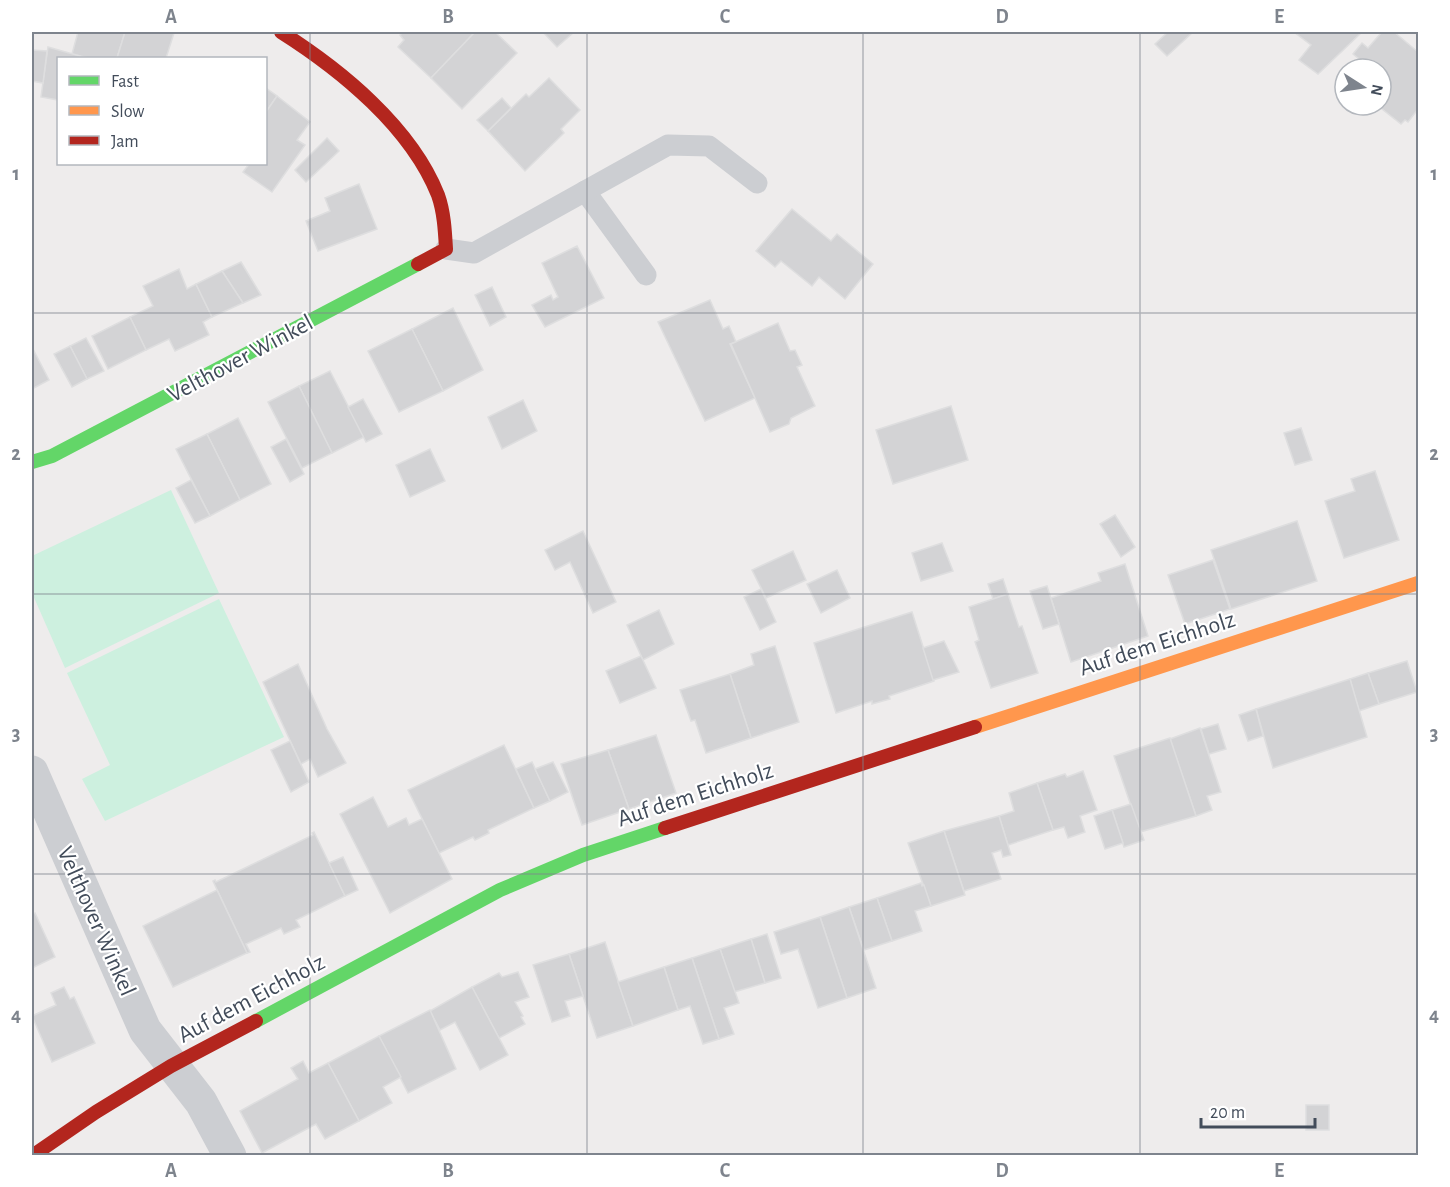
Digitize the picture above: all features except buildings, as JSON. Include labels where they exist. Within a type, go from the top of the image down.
[{"type":"street","points":[[281,32],[327,64],[393,126],[431,178],[443,217],[446,249]]},
{"type":"street","name":"Velthover Winkel","points":[[32,462],[52,456],[446,249]]},
{"type":"street","name":"Auf dem Eichholz","points":[[32,1155],[171,1066],[500,890],[550,867],[1419,583]]},
{"type":"street","name":"Velthover Winkel","points":[[32,772],[145,1030],[201,1102],[230,1155]]},
{"type":"lane","points":[[446,249],[474,253],[668,145],[709,146],[757,183]]},
{"type":"lane","points":[[585,191],[646,275]]},
{"type":"green space","points":[[171,490],[219,593],[65,668],[32,593],[32,556]]},
{"type":"green space","points":[[219,599],[284,737],[105,821],[82,779],[110,765],[67,673]]},
{"type":"traffic: fast","points":[[32,462],[52,456],[418,264]]},
{"type":"traffic: fast","points":[[256,1021],[500,890],[583,855],[665,828]]},
{"type":"traffic: slow","points":[[975,727],[1418,583]]},
{"type":"traffic: jam","points":[[281,32],[327,64],[372,102],[411,146],[426,170],[440,201],[446,249],[418,264]]},
{"type":"traffic: jam","points":[[665,828],[975,727]]},
{"type":"traffic: jam","points":[[32,1156],[96,1112],[171,1066],[256,1021]]}]
